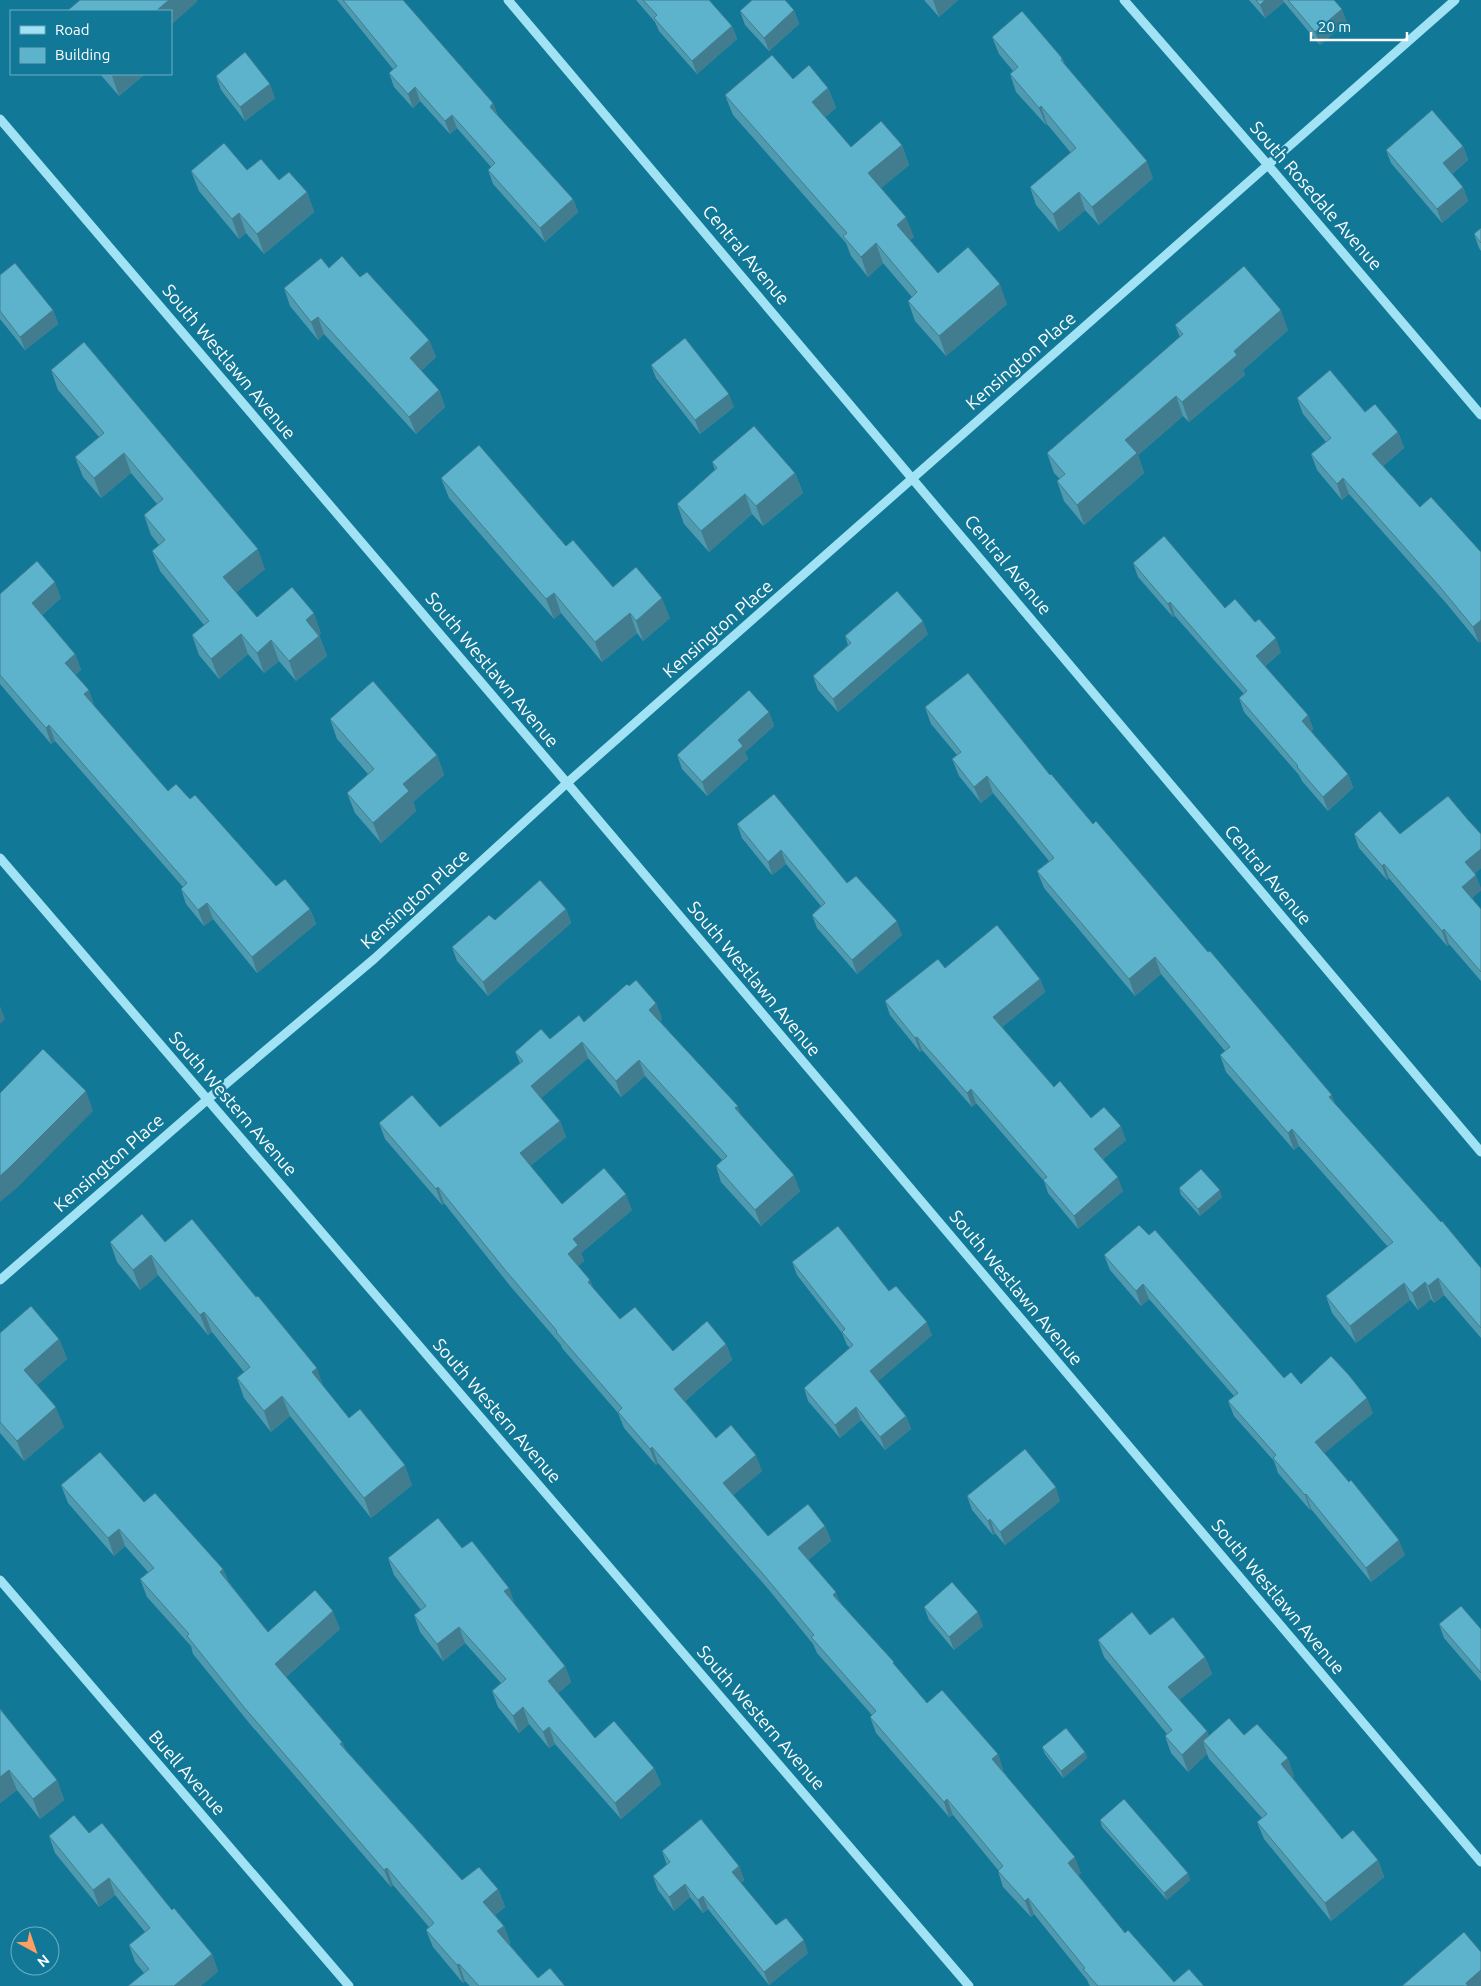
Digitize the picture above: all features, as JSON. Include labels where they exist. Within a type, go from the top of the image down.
[{"type":"street","name":"Central Avenue","points":[[508,0],[914,478],[1481,1152]]},
{"type":"street","name":"South Rosedale Avenue","points":[[1124,0],[1268,165],[1481,415]]},
{"type":"street","name":"Kensington Place","points":[[0,1280],[208,1099],[374,959],[567,783],[1455,0]]},
{"type":"street","name":"South Westlawn Avenue","points":[[0,119],[567,783],[1481,1862]]},
{"type":"street","name":"South Western Avenue","points":[[0,858],[969,1986]]},
{"type":"street","name":"Buell Avenue","points":[[0,1580],[349,1986]]},
{"type":"building","points":[[80,0],[169,0],[157,10],[68,10]]},
{"type":"building","points":[[343,0],[403,0],[493,103],[490,107],[573,199],[540,228],[488,170],[495,163],[452,115],[445,121],[415,87],[408,94],[389,73],[397,66]]},
{"type":"building","points":[[643,0],[709,0],[732,26],[692,61],[654,18],[657,15]]},
{"type":"building","points":[[752,0],[785,0],[794,10],[764,38],[740,11]]},
{"type":"building","points":[[1256,0],[1265,0],[1260,5]]},
{"type":"building","points":[[1288,0],[1334,0],[1342,9],[1315,32]]},
{"type":"building","points":[[1022,11],[1147,161],[1092,207],[1079,192],[1053,214],[1030,187],[1076,148],[1041,106],[1039,108],[1010,74],[1018,67],[992,37]]},
{"type":"building","points":[[245,52],[270,84],[240,107],[216,76]]},
{"type":"building","points":[[772,55],[793,79],[809,65],[828,88],[812,102],[851,147],[881,121],[902,145],[868,173],[906,217],[897,225],[938,273],[968,247],[1000,284],[939,336],[908,301],[917,292],[876,243],[861,257],[843,236],[847,233],[725,95]]},
{"type":"building","points":[[1432,110],[1463,146],[1443,163],[1463,187],[1437,209],[1386,150]]},
{"type":"building","points":[[224,143],[247,170],[261,159],[279,180],[289,172],[307,192],[257,234],[239,213],[232,219],[191,171]]},
{"type":"building","points":[[1481,228],[1481,243],[1474,234]]},
{"type":"building","points":[[342,256],[360,277],[367,272],[429,340],[410,358],[439,390],[409,417],[318,317],[311,322],[284,288],[321,258],[329,268]]},
{"type":"building","points":[[15,263],[53,310],[20,337],[0,311],[0,275]]},
{"type":"building","points":[[1244,266],[1281,310],[1234,351],[1237,355],[1182,402],[1176,396],[1125,440],[1137,453],[1077,505],[1057,481],[1065,474],[1047,453],[1183,334],[1175,325]]},
{"type":"building","points":[[685,338],[729,394],[695,420],[651,365]]},
{"type":"building","points":[[84,342],[258,549],[223,577],[257,617],[292,587],[314,613],[306,620],[319,636],[289,661],[271,640],[257,653],[241,634],[211,659],[192,635],[209,621],[152,551],[165,540],[144,515],[163,499],[124,453],[94,478],[75,457],[104,433],[51,370]]},
{"type":"building","points":[[1330,370],[1365,412],[1375,404],[1398,432],[1372,454],[1420,507],[1431,497],[1481,552],[1481,620],[1473,627],[1343,478],[1337,484],[1311,454],[1331,438],[1297,398]]},
{"type":"building","points":[[754,426],[795,473],[756,506],[745,494],[701,531],[677,504],[717,468],[712,462]]},
{"type":"building","points":[[479,445],[566,546],[573,540],[613,587],[636,567],[662,598],[636,621],[630,613],[595,642],[554,593],[546,599],[441,478]]},
{"type":"building","points":[[1164,536],[1225,608],[1235,599],[1255,622],[1259,619],[1276,638],[1256,656],[1308,715],[1302,721],[1348,774],[1323,797],[1239,698],[1247,691],[1170,602],[1168,604],[1133,563]]},
{"type":"building","points":[[37,561],[55,582],[32,603],[75,654],[65,663],[89,690],[84,694],[168,791],[176,784],[190,799],[195,795],[276,886],[285,879],[310,909],[252,957],[207,903],[198,910],[181,889],[187,883],[49,725],[46,728],[0,675],[0,594]]},
{"type":"building","points":[[897,591],[923,621],[833,699],[813,676],[851,643],[845,636]]},
{"type":"building","points":[[968,673],[1050,775],[1093,824],[1096,821],[1208,952],[1210,951],[1332,1095],[1329,1097],[1442,1221],[1481,1268],[1481,1328],[1438,1278],[1428,1286],[1425,1282],[1412,1293],[1404,1283],[1350,1326],[1326,1296],[1393,1242],[1292,1129],[1288,1133],[1220,1055],[1230,1047],[1155,957],[1129,979],[1037,871],[1054,858],[987,776],[974,787],[952,759],[961,752],[925,707]]},
{"type":"building","points":[[373,681],[437,755],[403,784],[409,791],[373,823],[347,793],[374,769],[330,719]]},
{"type":"building","points":[[749,690],[769,712],[738,740],[743,746],[702,782],[677,755]]},
{"type":"building","points":[[774,794],[847,883],[856,876],[897,921],[852,960],[812,915],[825,903],[781,850],[768,862],[737,824]]},
{"type":"building","points":[[1448,796],[1481,834],[1481,849],[1465,862],[1476,875],[1462,887],[1481,909],[1481,972],[1444,929],[1442,931],[1384,864],[1382,866],[1354,834],[1380,811],[1400,834]]},
{"type":"building","points":[[540,880],[566,909],[483,982],[452,947],[489,915],[495,920]]},
{"type":"building","points":[[997,925],[1040,979],[993,1017],[1054,1087],[1060,1081],[1091,1118],[1104,1107],[1121,1126],[1094,1149],[1118,1177],[1074,1216],[1043,1180],[1047,1177],[971,1089],[967,1093],[917,1037],[915,1038],[885,1001],[938,959],[945,968]]},
{"type":"building","points":[[636,980],[656,1003],[649,1010],[738,1106],[735,1108],[794,1175],[755,1210],[716,1166],[727,1156],[639,1060],[616,1081],[582,1042],[531,1086],[560,1121],[520,1153],[562,1204],[604,1168],[626,1194],[573,1239],[578,1245],[568,1254],[590,1280],[588,1282],[620,1319],[635,1307],[673,1351],[707,1321],[726,1344],[674,1389],[716,1438],[731,1425],[756,1455],[723,1483],[768,1536],[808,1504],[825,1526],[798,1548],[836,1592],[833,1595],[894,1662],[927,1703],[942,1690],[998,1754],[992,1759],[1075,1857],[1068,1863],[1125,1933],[1128,1930],[1174,1982],[1189,1969],[1204,1986],[1098,1986],[1028,1898],[1025,1901],[998,1871],[1003,1866],[947,1799],[944,1802],[870,1717],[876,1711],[811,1637],[814,1635],[652,1447],[650,1449],[618,1412],[622,1408],[556,1332],[438,1187],[436,1189],[379,1123],[412,1095],[440,1127],[523,1061],[515,1052],[541,1029],[550,1039],[579,1015],[584,1022],[627,984],[629,986]]},
{"type":"building","points":[[43,1049],[86,1091],[0,1176],[0,1093]]},
{"type":"building","points":[[1201,1169],[1220,1190],[1198,1209],[1179,1188]]},
{"type":"building","points":[[142,1214],[165,1242],[192,1219],[317,1368],[312,1372],[349,1418],[360,1409],[405,1465],[364,1498],[282,1396],[264,1411],[237,1378],[250,1367],[204,1312],[200,1315],[151,1255],[133,1270],[110,1242]]},
{"type":"building","points":[[1139,1225],[1149,1235],[1155,1230],[1284,1378],[1291,1372],[1301,1384],[1331,1356],[1367,1398],[1315,1442],[1349,1482],[1351,1480],[1399,1540],[1366,1568],[1306,1494],[1273,1458],[1276,1455],[1228,1401],[1238,1393],[1143,1284],[1136,1291],[1104,1255]]},
{"type":"building","points":[[838,1226],[889,1291],[896,1286],[927,1322],[870,1371],[906,1416],[880,1437],[856,1407],[835,1425],[804,1388],[853,1345],[842,1332],[845,1329],[792,1262]]},
{"type":"building","points":[[31,1306],[59,1339],[24,1370],[56,1407],[17,1441],[0,1422],[0,1333]]},
{"type":"building","points":[[1025,1449],[1056,1487],[1000,1532],[967,1496]]},
{"type":"building","points":[[100,1452],[144,1502],[155,1493],[223,1569],[220,1572],[268,1632],[315,1590],[333,1611],[275,1664],[342,1742],[340,1744],[462,1880],[479,1867],[498,1889],[483,1902],[504,1926],[497,1931],[538,1978],[550,1968],[565,1986],[479,1986],[459,1964],[457,1965],[426,1930],[434,1923],[387,1868],[384,1870],[243,1706],[187,1636],[189,1634],[140,1579],[154,1568],[119,1529],[108,1538],[61,1485]]},
{"type":"building","points":[[438,1518],[462,1548],[472,1541],[509,1588],[504,1591],[565,1666],[548,1681],[595,1738],[614,1721],[654,1768],[615,1803],[549,1727],[543,1732],[523,1707],[513,1716],[492,1691],[506,1679],[459,1627],[437,1644],[414,1615],[426,1606],[388,1558]]},
{"type":"building","points":[[952,1582],[978,1612],[949,1637],[924,1607]]},
{"type":"building","points":[[1461,1606],[1481,1629],[1481,1673],[1439,1624]]},
{"type":"building","points":[[1132,1612],[1150,1635],[1173,1617],[1205,1657],[1168,1687],[1207,1731],[1182,1755],[1165,1736],[1172,1730],[1098,1640]]},
{"type":"building","points":[[0,1709],[57,1780],[33,1799],[9,1770],[0,1777]]},
{"type":"building","points":[[1229,1718],[1244,1735],[1257,1724],[1288,1758],[1281,1764],[1342,1839],[1353,1830],[1378,1860],[1325,1903],[1257,1822],[1267,1814],[1203,1741]]},
{"type":"building","points":[[1066,1728],[1085,1752],[1061,1771],[1042,1747]]},
{"type":"building","points":[[1124,1799],[1188,1873],[1164,1893],[1100,1820]]},
{"type":"building","points":[[74,1815],[89,1833],[102,1823],[172,1910],[174,1908],[212,1954],[174,1986],[128,1986],[149,1969],[129,1945],[150,1928],[109,1878],[93,1890],[49,1836]]},
{"type":"building","points":[[701,1819],[739,1866],[732,1872],[776,1925],[786,1918],[804,1940],[764,1972],[703,1896],[698,1900],[685,1884],[669,1897],[653,1876],[670,1862],[662,1851]]},
{"type":"building","points":[[1464,1932],[1481,1952],[1481,1970],[1466,1983],[1468,1986],[1402,1986]]}]
